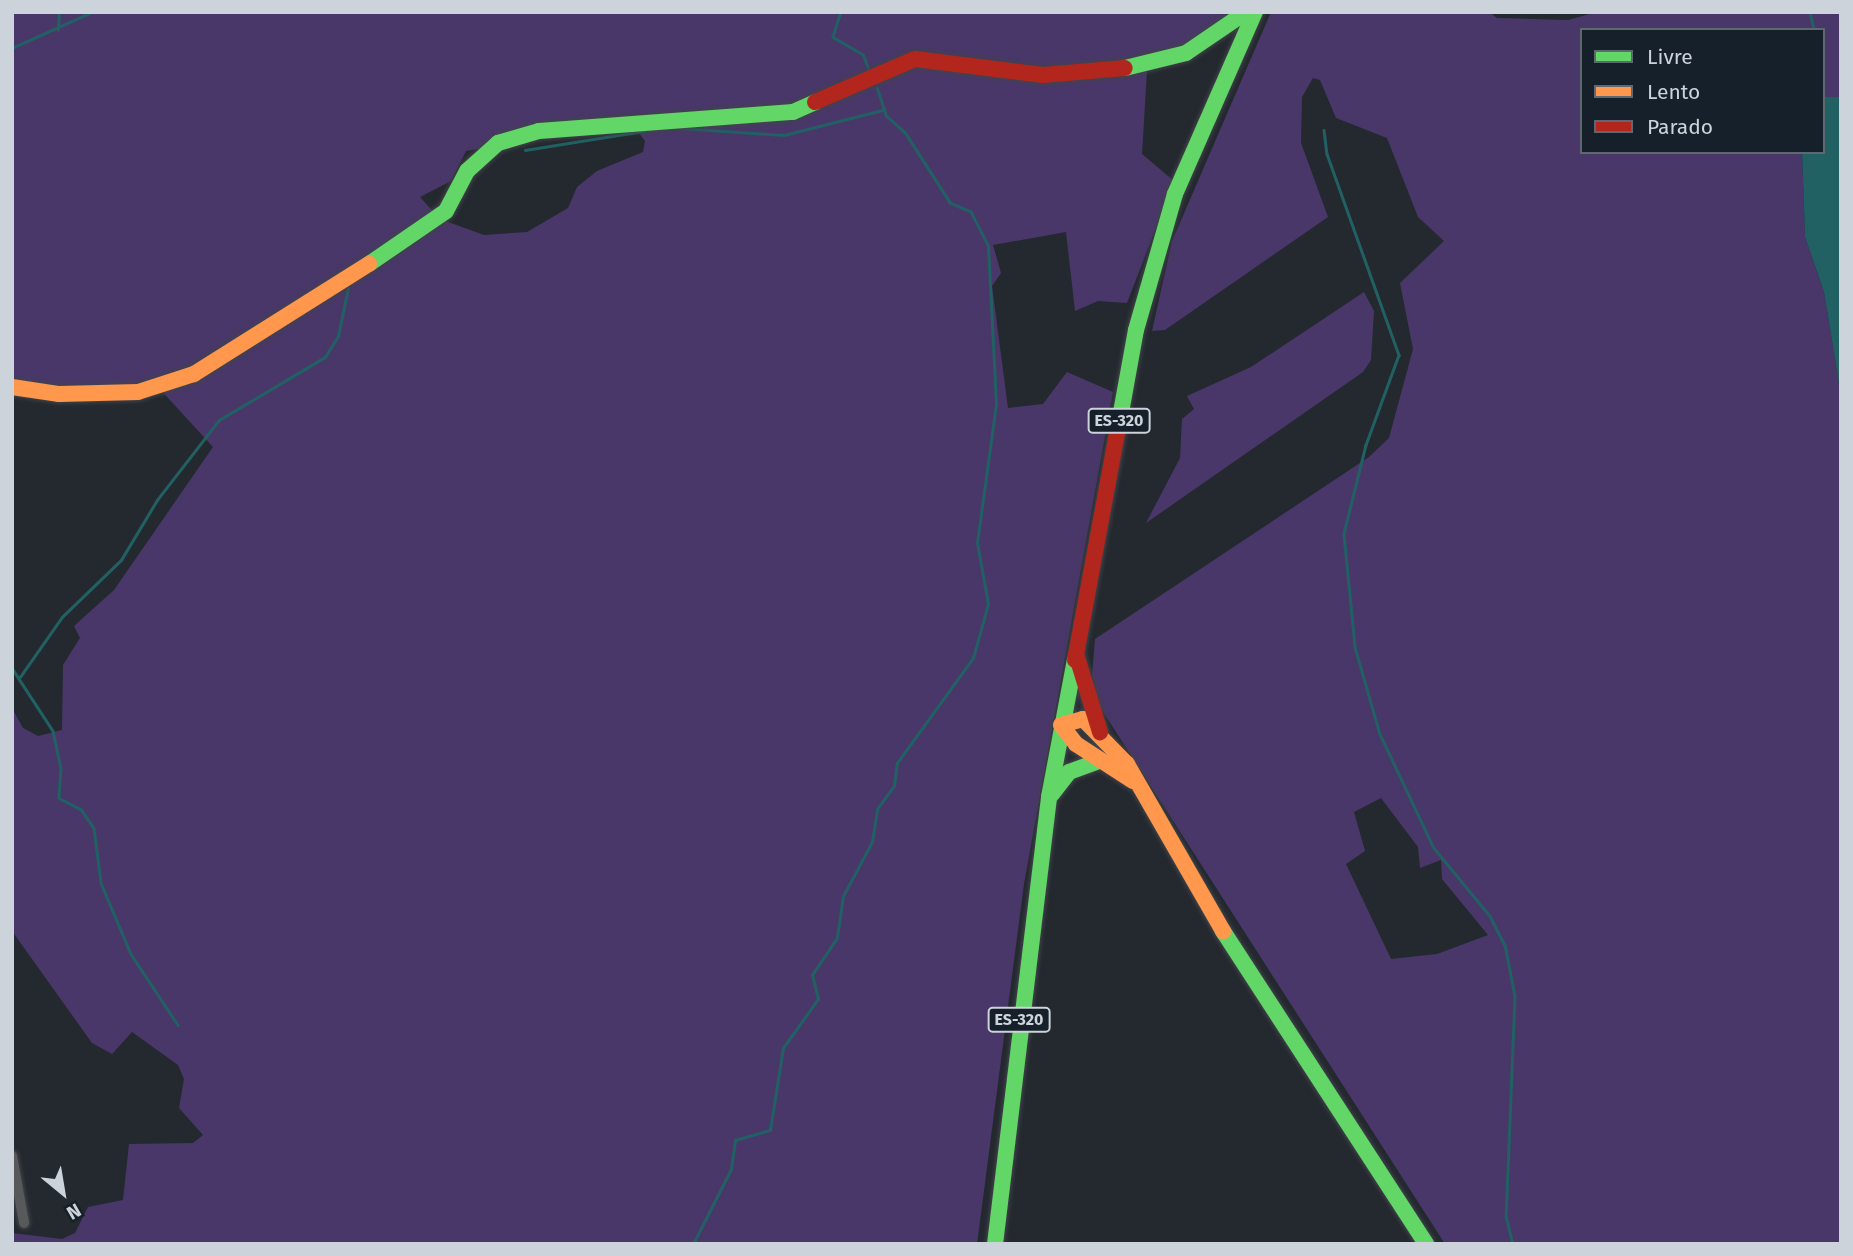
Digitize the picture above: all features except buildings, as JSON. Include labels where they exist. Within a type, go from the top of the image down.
[{"type":"street","points":[[12,387],[58,394],[138,392],[194,374],[419,233],[446,211],[467,171],[498,143],[539,131],[793,112],[915,59],[1042,75],[1124,68],[1186,53],[1246,12]]},
{"type":"street","name":"ES-320","points":[[995,1244],[1049,797],[1151,262],[1255,12]]},
{"type":"street","points":[[1075,650],[1100,732],[1426,1244]]},
{"type":"street","points":[[1061,724],[1083,719],[1100,732]]},
{"type":"street","points":[[1061,724],[1098,761],[1133,781]]},
{"type":"street","points":[[1049,797],[1069,772],[1098,761]]},
{"type":"street","points":[[12,1156],[24,1223]]},
{"type":"shaded area","points":[[12,12],[1233,12],[1197,42],[1148,54],[1142,154],[1174,181],[1127,303],[1098,301],[1075,311],[1066,232],[993,245],[1001,273],[992,286],[1008,408],[1043,404],[1067,372],[1113,392],[1024,884],[977,1244],[12,1244],[12,1233],[62,1239],[75,1233],[88,1207],[123,1200],[129,1144],[193,1143],[203,1135],[179,1108],[184,1079],[178,1065],[132,1032],[112,1054],[92,1043],[12,931],[12,708],[23,728],[38,736],[62,730],[63,665],[80,638],[74,626],[114,590],[213,447],[158,387],[100,393],[12,382]],"holes":[[[632,123],[645,141],[643,152],[597,171],[577,187],[568,208],[527,232],[484,235],[440,219],[420,197],[451,181],[466,151]]]},
{"type":"shaded area","points":[[1271,12],[1489,12],[1497,18],[1568,20],[1597,12],[1841,12],[1841,97],[1825,97],[1825,28],[1580,28],[1580,154],[1802,154],[1805,237],[1824,292],[1841,396],[1841,1244],[1445,1244],[1098,704],[1092,675],[1095,639],[1369,457],[1389,438],[1413,349],[1400,283],[1444,241],[1418,217],[1387,138],[1336,118],[1320,80],[1313,78],[1302,97],[1301,143],[1328,217],[1165,330],[1152,331],[1172,241]],"holes":[[[1381,798],[1418,847],[1420,868],[1441,860],[1442,879],[1488,935],[1437,954],[1391,959],[1346,864],[1365,851],[1354,812]]]},
{"type":"shaded area","points":[[1364,292],[1374,311],[1371,360],[1363,372],[1146,523],[1180,458],[1182,419],[1194,409],[1187,396],[1251,367]]},
{"type":"water","points":[[1825,97],[1841,97],[1841,396],[1824,292],[1805,237],[1802,154],[1825,154]]},
{"type":"waterway","points":[[58,30],[59,12]]},
{"type":"waterway","points":[[12,48],[92,12]]},
{"type":"waterway","points":[[841,12],[833,37],[863,54],[870,72]]},
{"type":"waterway","points":[[1810,12],[1814,28]]},
{"type":"waterway","points":[[693,1244],[731,1169],[735,1140],[770,1130],[783,1048],[818,999],[812,975],[837,938],[843,896],[872,842],[877,809],[894,786],[897,763],[973,658],[988,604],[977,543],[996,404],[988,246],[971,212],[950,203],[905,133],[886,116],[877,88]]},
{"type":"waterway","points":[[681,128],[784,135],[882,110]]},
{"type":"waterway","points":[[525,150],[650,130]]},
{"type":"waterway","points":[[1324,130],[1327,154],[1399,355],[1366,445],[1344,534],[1355,647],[1380,734],[1434,848],[1490,916],[1505,945],[1515,996],[1506,1216],[1513,1244]]},
{"type":"waterway","points":[[20,677],[62,617],[121,560],[157,500],[219,420],[325,357],[338,336],[348,288]]},
{"type":"waterway","points":[[12,668],[53,731],[61,768],[59,798],[81,809],[94,828],[101,883],[131,954],[178,1025]]},
{"type":"traffic: fast","points":[[1125,68],[1186,53],[1246,12]]},
{"type":"traffic: fast","points":[[1120,418],[1136,330],[1175,194],[1255,12]]},
{"type":"traffic: fast","points":[[369,264],[446,211],[467,171],[498,143],[539,131],[793,112],[815,102]]},
{"type":"traffic: fast","points":[[995,1244],[1049,797],[1075,660]]},
{"type":"traffic: fast","points":[[1052,794],[1069,772],[1099,761]]},
{"type":"traffic: fast","points":[[1223,931],[1426,1244]]},
{"type":"traffic: slow","points":[[12,387],[59,394],[138,392],[194,374],[369,264]]},
{"type":"traffic: slow","points":[[1133,781],[1076,744],[1061,725],[1083,719],[1127,764],[1223,931]]},
{"type":"traffic: jam","points":[[815,102],[915,59],[1043,75],[1125,68]]},
{"type":"traffic: jam","points":[[1075,660],[1120,418]]},
{"type":"traffic: jam","points":[[1076,654],[1100,732]]}]
